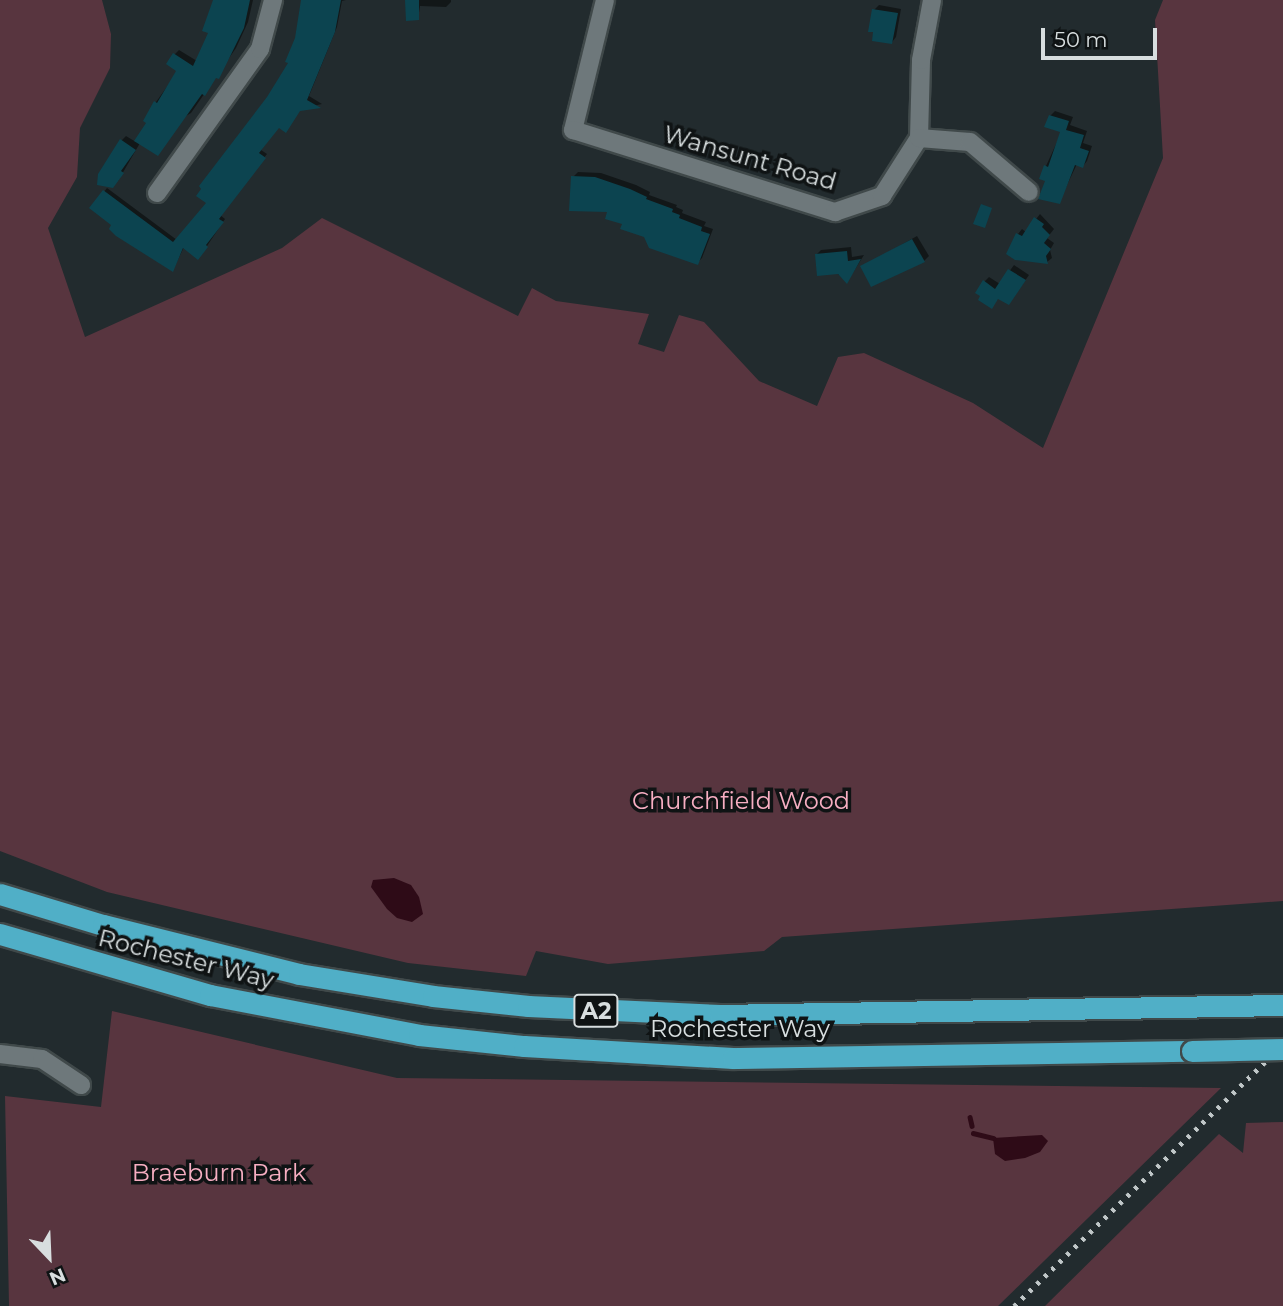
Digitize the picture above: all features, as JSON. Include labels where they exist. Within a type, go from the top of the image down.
[{"type":"highway","name":"Rochester Way","points":[[0,894],[103,925],[299,974],[433,996],[528,1006],[720,1015],[1283,1005]]},
{"type":"highway","name":"Rochester Way","points":[[0,934],[210,995],[419,1035],[524,1046],[733,1058],[1283,1049]]},
{"type":"street","points":[[157,193],[260,49],[273,0]]},
{"type":"street","name":"Wansunt Road","points":[[605,0],[573,130],[835,212],[882,196],[919,138]]},
{"type":"street","points":[[932,0],[920,60],[919,138],[970,142],[1029,192]]},
{"type":"street","points":[[0,1054],[42,1059],[81,1085]]},
{"type":"green space","name":"Churchfield Wood","points":[[0,0],[102,0],[111,34],[110,68],[80,128],[77,177],[48,228],[85,337],[282,248],[322,218],[518,316],[532,288],[556,301],[649,314],[638,344],[664,352],[679,315],[704,322],[759,381],[817,406],[838,357],[864,353],[973,403],[1043,448],[1163,158],[1155,20],[1163,0],[1283,0],[1283,901],[782,937],[764,951],[608,964],[536,951],[526,976],[408,963],[107,892],[0,851]]},
{"type":"green space","name":"Braeburn Park","points":[[112,1011],[397,1078],[1221,1088],[998,1306],[9,1306],[5,1096],[101,1107]]},
{"type":"green space","points":[[1283,1122],[1283,1306],[1045,1306],[1219,1134],[1243,1153],[1246,1123]]},
{"type":"shaded area","points":[[394,878],[411,885],[419,897],[423,914],[412,922],[397,918],[371,887],[373,880]]},
{"type":"shaded area","points":[[1042,1135],[1048,1141],[1040,1152],[1005,1161],[995,1154],[993,1138]]},
{"type":"building","points":[[213,0],[250,0],[244,28],[219,79],[216,78],[205,96],[202,94],[158,156],[134,141],[146,123],[143,121],[154,101],[157,103],[176,71],[166,64],[173,53],[193,66],[208,33],[202,31]]},
{"type":"building","points":[[301,0],[341,0],[335,32],[307,100],[321,108],[300,111],[286,133],[279,128],[259,153],[266,158],[219,219],[224,222],[206,245],[208,247],[198,260],[183,248],[173,272],[116,236],[109,229],[111,225],[89,208],[103,190],[173,242],[206,203],[196,196],[201,189],[199,186],[267,97],[288,63],[285,62],[295,38]]},
{"type":"building","points":[[405,0],[419,0],[419,20],[406,21]]},
{"type":"building","points":[[872,9],[898,13],[892,44],[872,41],[873,32],[868,32]]},
{"type":"building","points":[[1049,115],[1069,121],[1066,130],[1084,135],[1080,148],[1089,151],[1083,168],[1075,165],[1060,204],[1038,199],[1045,181],[1039,179],[1044,165],[1048,167],[1060,132],[1044,127]]},
{"type":"building","points":[[120,139],[136,150],[113,188],[97,185],[98,174]]},
{"type":"building","points":[[571,176],[595,177],[630,189],[647,197],[646,199],[673,209],[672,212],[680,215],[679,218],[702,227],[701,231],[710,234],[698,265],[649,248],[644,237],[620,229],[622,224],[605,219],[607,212],[569,211]]},
{"type":"building","points":[[981,204],[992,208],[985,228],[973,224]]},
{"type":"building","points":[[1034,217],[1044,224],[1042,227],[1050,235],[1044,243],[1051,249],[1046,256],[1048,264],[1015,260],[1006,254],[1016,233],[1022,236]]},
{"type":"building","points":[[912,239],[925,262],[871,287],[860,266]]},
{"type":"building","points":[[847,251],[848,261],[861,259],[847,284],[838,274],[817,276],[815,254]]},
{"type":"building","points":[[1008,269],[1026,280],[1009,305],[998,299],[992,309],[978,300],[980,296],[975,293],[983,280],[995,289]]},
{"type":"waterway","points":[[970,1117],[972,1126]]},
{"type":"waterway","points":[[973,1133],[993,1138]]},
{"type":"railway","points":[[1014,1306],[1283,1044]]}]
